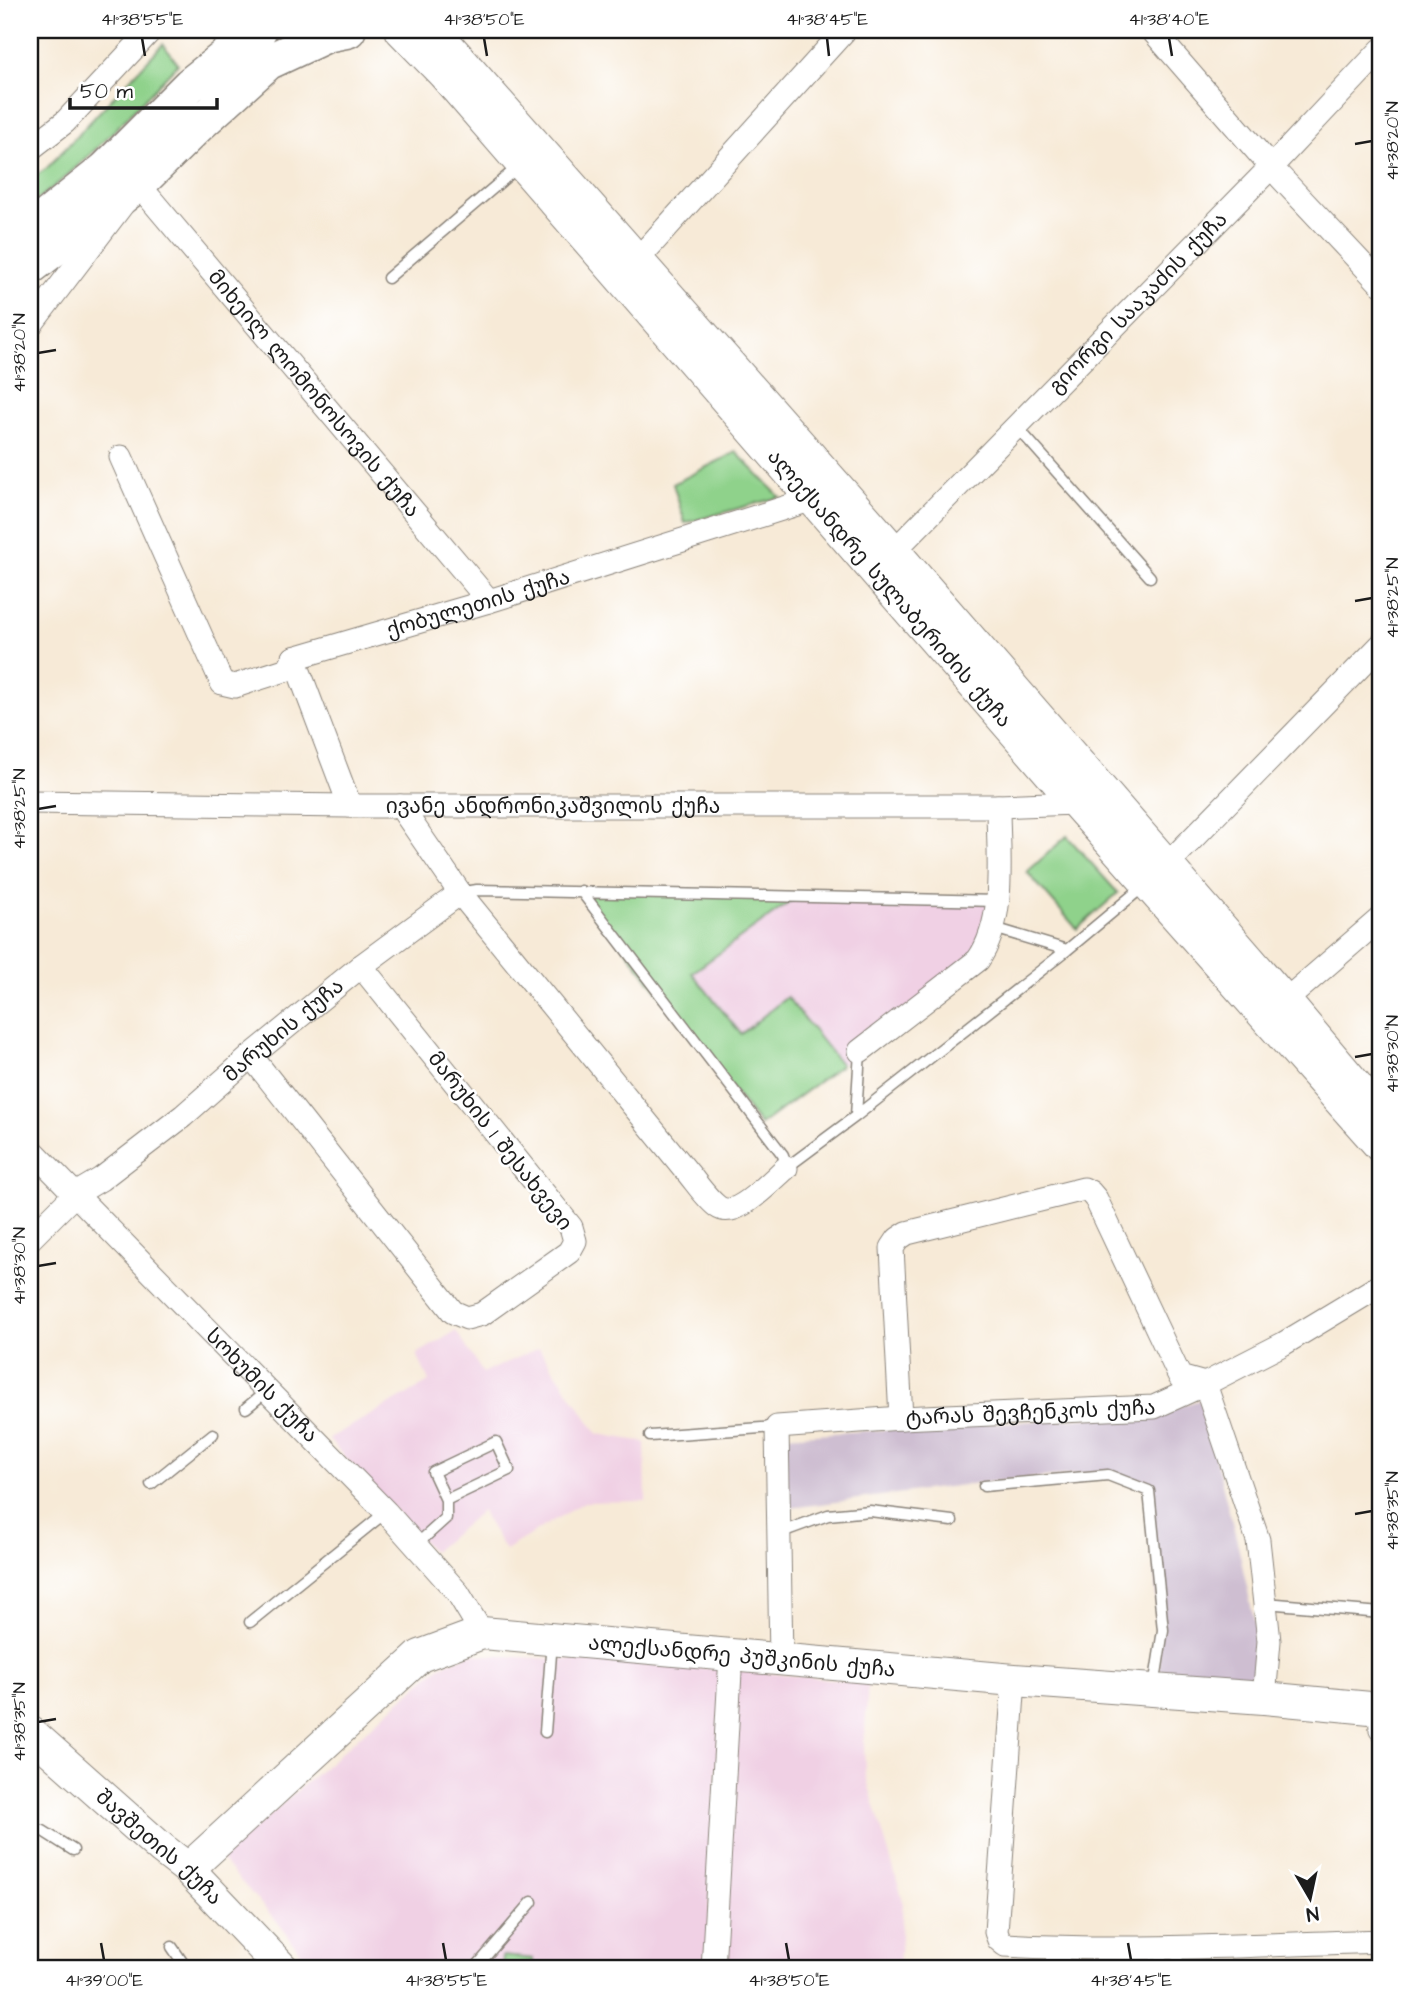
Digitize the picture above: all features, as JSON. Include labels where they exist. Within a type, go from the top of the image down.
[{"type":"main road","points":[[30,230],[106,170],[190,85],[259,30]]},
{"type":"main road","points":[[30,267],[138,184],[268,62],[328,34],[348,30]]},
{"type":"street","name":"ალექსანდრე სულაბერიძის ქუჩა","points":[[401,30],[443,73],[521,164],[823,490],[894,551],[1381,1147]]},
{"type":"street","name":"ალექსანდრე სულაბერიძის ქუჩა","points":[[435,30],[638,259],[1076,803],[1157,875],[1285,1001],[1381,1115]]},
{"type":"street","points":[[461,30],[468,68]]},
{"type":"street","points":[[638,259],[845,30]]},
{"type":"street","points":[[1152,30],[1271,167],[1381,284]]},
{"type":"street","points":[[30,149],[65,122],[145,32]]},
{"type":"street","name":"გიორგი სააკაძის ქუჩა","points":[[894,551],[1271,167],[1381,50]]},
{"type":"street","points":[[30,326],[138,184]]},
{"type":"street","name":"მიხეილ ლომონოსოვის ქუჩა","points":[[138,184],[489,601]]},
{"type":"street","name":"ქობულეთის ქუჩა","points":[[121,457],[222,683],[235,686],[288,668],[295,658],[489,601],[823,490]]},
{"type":"street","points":[[1157,875],[1381,645]]},
{"type":"street","points":[[295,658],[350,806]]},
{"type":"street","name":"ივანე ანდრონიკაშვილის ქუჩა","points":[[30,802],[350,806],[998,806],[1076,803]]},
{"type":"street","points":[[400,806],[460,893],[688,1174],[719,1208],[729,1211],[741,1207],[786,1168]]},
{"type":"street","points":[[860,1051],[978,960],[987,947],[994,929],[998,901],[998,806]]},
{"type":"street","name":"მარუხის ქუჩა","points":[[30,1239],[74,1195],[101,1179],[183,1116],[361,965],[460,893]]},
{"type":"street","points":[[1285,1001],[1381,918]]},
{"type":"street","name":"მარუხის 1 შესახვევი","points":[[251,1056],[453,1312],[467,1318],[482,1314],[569,1252],[575,1241],[571,1227],[361,965]]},
{"type":"street","name":"სოხუმის ქუჩა","points":[[30,1148],[386,1512],[458,1593],[482,1633]]},
{"type":"street","points":[[901,1418],[892,1248],[898,1239],[907,1233],[1084,1189],[1096,1199],[1180,1377],[1205,1384],[1258,1540],[1269,1641],[1264,1698]]},
{"type":"street","name":"ტარას შევჩენკოს ქუჩა","points":[[777,1427],[901,1418],[1154,1407],[1283,1344],[1381,1285]]},
{"type":"street","points":[[777,1427],[781,1659]]},
{"type":"street","name":"ალექსანდრე პუშკინის ქუჩა","points":[[188,1869],[420,1656],[482,1633],[1014,1680],[1264,1698],[1381,1716]]},
{"type":"street","points":[[713,1969],[732,1655]]},
{"type":"street","points":[[1014,1680],[996,1932],[1005,1945],[1058,1959],[1177,1959],[1381,1941]]},
{"type":"street","name":"შავშეთის ქუჩა","points":[[30,1732],[188,1869],[283,1969]]},
{"type":"lane","points":[[388,278],[521,164]]},
{"type":"lane","points":[[1017,428],[1150,577]]},
{"type":"lane","points":[[581,891],[783,1155],[786,1168],[1067,950],[1157,875]]},
{"type":"lane","points":[[460,893],[477,890],[581,891],[998,901]]},
{"type":"lane","points":[[994,929],[1067,950]]},
{"type":"lane","points":[[856,1116],[860,1051]]},
{"type":"lane","points":[[246,1408],[268,1390]]},
{"type":"lane","name":"ტარას შევჩენკოს ქუჩა","points":[[650,1436],[777,1427]]},
{"type":"lane","points":[[151,1484],[213,1434]]},
{"type":"lane","points":[[416,1545],[446,1518],[446,1500],[433,1472],[496,1442],[509,1470],[446,1500]]},
{"type":"lane","points":[[984,1486],[1108,1475],[1149,1491],[1163,1630],[1154,1690]]},
{"type":"lane","points":[[779,1533],[828,1514],[870,1511],[952,1521]]},
{"type":"lane","points":[[250,1622],[386,1512]]},
{"type":"lane","points":[[1266,1602],[1381,1613]]},
{"type":"lane","points":[[545,1732],[552,1639]]},
{"type":"lane","points":[[30,1830],[43,1831],[73,1850]]},
{"type":"lane","points":[[477,1969],[532,1902]]},
{"type":"lane","points":[[172,1947],[187,1969]]},
{"type":"shaded area","points":[[798,896],[998,901],[978,960],[841,1065],[787,998],[741,1035],[692,973]]},
{"type":"shaded area","points":[[456,1331],[483,1373],[539,1348],[598,1434],[645,1442],[646,1501],[584,1502],[505,1550],[481,1511],[433,1552],[328,1439],[429,1382],[417,1354]]},
{"type":"shaded area","points":[[1200,1400],[1237,1541],[1257,1634],[1252,1682],[1160,1671],[1150,1486],[1110,1471],[978,1483],[783,1509],[782,1436],[1152,1414]]},
{"type":"shaded area","points":[[469,1654],[722,1669],[706,1969],[313,1969],[280,1925],[220,1858],[439,1667]]},
{"type":"shaded area","points":[[734,1670],[868,1683],[865,1773],[903,1901],[899,1969],[724,1969]]},
{"type":"green space","points":[[163,44],[178,64],[89,156],[30,205],[30,179],[47,168]]},
{"type":"green space","points":[[736,452],[780,497],[685,523],[673,484]]},
{"type":"green space","points":[[1067,836],[1118,893],[1077,929],[1027,872]]},
{"type":"green space","points":[[581,891],[798,896],[692,973],[741,1034],[787,997],[841,1065],[760,1125]]},
{"type":"green space","points":[[503,1956],[533,1959],[533,1969],[502,1969]]}]
